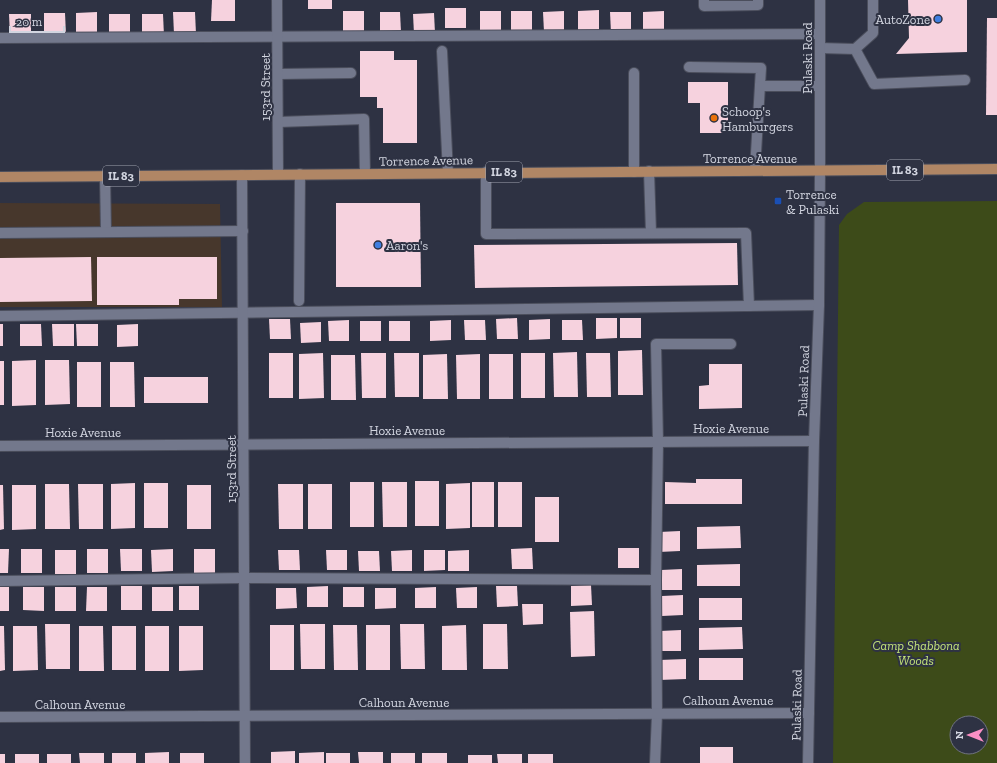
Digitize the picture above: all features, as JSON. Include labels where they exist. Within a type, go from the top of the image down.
[{"type":"main road","name":"Torrence Avenue","points":[[0,177],[997,169]]},
{"type":"street","name":"153rd Street","points":[[277,0],[278,174]]},
{"type":"street","points":[[704,0],[704,6],[758,5],[758,0]]},
{"type":"street","name":"Pulaski Road","points":[[808,763],[818,304],[820,0]]},
{"type":"street","points":[[820,48],[855,49],[873,33],[872,0]]},
{"type":"street","points":[[0,38],[820,34]]},
{"type":"street","points":[[855,49],[874,84],[965,80]]},
{"type":"street","points":[[442,52],[448,173]]},
{"type":"street","points":[[689,67],[761,68],[755,170]]},
{"type":"street","points":[[278,74],[351,74]]},
{"type":"street","points":[[634,74],[634,172]]},
{"type":"street","points":[[760,86],[820,86]]},
{"type":"street","points":[[278,122],[364,120],[365,174]]},
{"type":"street","points":[[649,171],[651,233]]},
{"type":"street","points":[[486,172],[486,234],[746,233],[748,306]]},
{"type":"street","points":[[299,301],[300,174]]},
{"type":"street","name":"153rd Street","points":[[242,175],[245,763]]},
{"type":"street","points":[[105,176],[106,232]]},
{"type":"street","points":[[0,233],[243,231]]},
{"type":"street","points":[[0,316],[818,304]]},
{"type":"street","points":[[655,763],[657,714],[656,580],[658,442],[656,344],[731,344]]},
{"type":"street","name":"Hoxie Avenue","points":[[0,446],[814,441]]},
{"type":"street","points":[[0,581],[244,578],[656,580]]},
{"type":"street","name":"Calhoun Avenue","points":[[0,717],[809,713]]},
{"type":"shaded area","points":[[0,203],[220,204],[222,307],[0,307]]},
{"type":"green space","name":"Camp Shabbona Woods","points":[[997,201],[997,763],[833,763],[839,225],[847,214],[864,202]]},
{"type":"building","points":[[212,0],[235,0],[235,21],[211,21]]},
{"type":"building","points":[[308,0],[332,0],[332,9],[308,9]]},
{"type":"building","name":"AutoZone","points":[[908,0],[967,0],[967,52],[896,54],[909,38]]},
{"type":"building","points":[[445,8],[466,8],[466,28],[445,28]]},
{"type":"building","points":[[599,10],[599,31],[578,31],[578,11]]},
{"type":"building","points":[[343,11],[364,11],[364,31],[343,31]]},
{"type":"building","points":[[480,11],[501,11],[501,31],[480,31]]},
{"type":"building","points":[[511,11],[532,11],[532,31],[511,31]]},
{"type":"building","points":[[564,11],[564,32],[544,32],[543,12]]},
{"type":"building","points":[[664,11],[664,32],[643,32],[643,12]]},
{"type":"building","points":[[97,12],[97,34],[76,35],[76,13]]},
{"type":"building","points":[[173,12],[195,12],[196,34],[174,34]]},
{"type":"building","points":[[380,12],[400,12],[401,32],[380,33]]},
{"type":"building","points":[[610,12],[631,12],[631,32],[611,33]]},
{"type":"building","points":[[44,13],[65,13],[66,35],[44,35]]},
{"type":"building","points":[[434,13],[435,33],[414,34],[413,14]]},
{"type":"building","points":[[9,14],[31,14],[31,36],[10,36]]},
{"type":"building","points":[[109,14],[130,14],[130,36],[109,36]]},
{"type":"building","points":[[142,14],[163,14],[164,36],[142,36]]},
{"type":"building","points":[[987,18],[997,18],[997,115],[986,115]]},
{"type":"building","points":[[360,51],[394,51],[394,60],[417,60],[417,143],[383,143],[383,108],[377,108],[377,97],[360,97]]},
{"type":"building","name":"Schoop's Hamburgers","points":[[688,82],[728,82],[728,133],[700,133],[700,103],[688,103]]},
{"type":"building","name":"Aaron's","points":[[336,203],[420,203],[421,287],[336,287]]},
{"type":"building","points":[[737,243],[738,285],[475,288],[474,245]]},
{"type":"building","points":[[91,257],[92,301],[0,302],[0,258]]},
{"type":"building","points":[[97,257],[217,257],[217,299],[179,299],[179,305],[97,305]]},
{"type":"building","points":[[517,318],[518,339],[497,339],[496,319]]},
{"type":"building","points":[[596,318],[617,318],[617,338],[596,339]]},
{"type":"building","points":[[620,318],[641,318],[641,338],[620,338]]},
{"type":"building","points":[[269,319],[290,319],[291,339],[270,339]]},
{"type":"building","points":[[550,319],[550,339],[529,340],[529,320]]},
{"type":"building","points":[[349,320],[349,341],[329,341],[328,321]]},
{"type":"building","points":[[451,320],[451,340],[430,341],[430,321]]},
{"type":"building","points":[[464,320],[485,320],[486,340],[465,340]]},
{"type":"building","points":[[562,320],[582,320],[583,340],[562,340]]},
{"type":"building","points":[[360,321],[381,321],[381,341],[360,341]]},
{"type":"building","points":[[389,321],[410,321],[410,341],[389,341]]},
{"type":"building","points":[[321,322],[321,342],[301,343],[300,323]]},
{"type":"building","points":[[0,324],[3,324],[3,346],[0,346]]},
{"type":"building","points":[[20,324],[41,324],[42,346],[20,346]]},
{"type":"building","points":[[52,324],[74,324],[74,346],[53,346]]},
{"type":"building","points":[[76,324],[98,324],[98,346],[77,346]]},
{"type":"building","points":[[138,324],[138,346],[117,347],[117,325]]},
{"type":"building","points":[[642,350],[643,395],[618,395],[618,351]]},
{"type":"building","points":[[577,352],[578,397],[554,397],[553,353]]},
{"type":"building","points":[[269,353],[293,353],[293,398],[269,398]]},
{"type":"building","points":[[323,353],[324,398],[299,399],[299,354]]},
{"type":"building","points":[[361,353],[386,353],[386,398],[362,398]]},
{"type":"building","points":[[394,353],[419,353],[419,397],[395,397]]},
{"type":"building","points":[[521,353],[545,353],[545,398],[521,398]]},
{"type":"building","points":[[586,353],[610,353],[611,397],[587,397]]},
{"type":"building","points":[[447,354],[448,399],[423,399],[423,355]]},
{"type":"building","points":[[480,354],[480,399],[457,399],[456,355]]},
{"type":"building","points":[[489,354],[513,354],[513,399],[489,399]]},
{"type":"building","points":[[331,355],[355,355],[356,400],[331,400]]},
{"type":"building","points":[[36,360],[36,405],[12,406],[12,361]]},
{"type":"building","points":[[45,360],[69,360],[70,404],[45,405]]},
{"type":"building","points":[[0,361],[4,361],[4,405],[0,405]]},
{"type":"building","points":[[77,362],[101,362],[101,407],[77,407]]},
{"type":"building","points":[[110,362],[134,362],[135,407],[110,407]]},
{"type":"building","points":[[709,364],[742,364],[742,408],[699,409],[699,386],[709,385]]},
{"type":"building","points":[[144,377],[208,377],[208,403],[144,403]]},
{"type":"building","points":[[696,479],[742,479],[742,504],[665,504],[665,482],[696,483]]},
{"type":"building","points":[[415,481],[439,481],[439,526],[415,526]]},
{"type":"building","points":[[350,482],[374,482],[374,527],[350,527]]},
{"type":"building","points":[[382,482],[407,482],[407,527],[383,527]]},
{"type":"building","points":[[472,482],[494,482],[494,527],[472,527]]},
{"type":"building","points":[[498,482],[522,482],[522,527],[498,527]]},
{"type":"building","points":[[135,483],[135,528],[111,529],[111,484]]},
{"type":"building","points":[[144,483],[168,483],[168,528],[144,528]]},
{"type":"building","points":[[470,483],[470,528],[446,529],[446,484]]},
{"type":"building","points":[[45,484],[69,484],[70,529],[45,529]]},
{"type":"building","points":[[78,484],[103,484],[103,529],[79,529]]},
{"type":"building","points":[[278,484],[303,484],[303,529],[279,529]]},
{"type":"building","points":[[308,484],[332,484],[332,529],[308,529]]},
{"type":"building","points":[[0,485],[3,485],[4,529],[0,530]]},
{"type":"building","points":[[12,485],[36,485],[36,529],[12,530]]},
{"type":"building","points":[[187,485],[211,485],[211,529],[187,529]]},
{"type":"building","points":[[535,497],[559,497],[559,542],[535,542]]},
{"type":"building","points":[[740,526],[741,548],[697,549],[697,527]]},
{"type":"building","points":[[680,531],[680,551],[659,552],[659,532]]},
{"type":"building","points":[[532,548],[533,569],[512,569],[511,549]]},
{"type":"building","points":[[618,548],[639,548],[639,568],[618,568]]},
{"type":"building","points":[[0,549],[9,549],[8,573],[0,573]]},
{"type":"building","points":[[21,549],[42,549],[42,573],[21,573]]},
{"type":"building","points":[[87,549],[108,549],[108,573],[87,573]]},
{"type":"building","points":[[120,549],[142,549],[142,571],[121,571]]},
{"type":"building","points":[[173,549],[173,571],[152,572],[151,550]]},
{"type":"building","points":[[194,549],[215,549],[215,573],[194,573]]},
{"type":"building","points":[[55,550],[76,550],[76,574],[55,574]]},
{"type":"building","points":[[278,550],[299,550],[300,570],[279,570]]},
{"type":"building","points":[[326,550],[347,550],[347,570],[327,570]]},
{"type":"building","points":[[412,550],[412,571],[392,571],[391,551]]},
{"type":"building","points":[[424,550],[445,550],[445,570],[424,571]]},
{"type":"building","points":[[469,550],[469,571],[448,571],[448,551]]},
{"type":"building","points":[[358,551],[379,551],[380,571],[359,571]]},
{"type":"building","points":[[740,564],[740,586],[697,586],[697,565]]},
{"type":"building","points":[[682,569],[682,590],[661,590],[661,570]]},
{"type":"building","points":[[591,585],[592,605],[571,606],[571,586]]},
{"type":"building","points":[[121,586],[142,586],[142,610],[121,610]]},
{"type":"building","points":[[179,586],[199,586],[199,610],[179,610]]},
{"type":"building","points":[[328,586],[328,607],[307,607],[307,587]]},
{"type":"building","points":[[496,586],[517,586],[518,606],[497,607]]},
{"type":"building","points":[[0,587],[9,587],[9,611],[0,611]]},
{"type":"building","points":[[23,587],[44,587],[44,611],[23,610]]},
{"type":"building","points":[[55,587],[76,587],[76,611],[55,611]]},
{"type":"building","points":[[87,587],[107,587],[107,611],[86,611]]},
{"type":"building","points":[[152,587],[173,587],[173,611],[152,611]]},
{"type":"building","points":[[343,587],[364,587],[364,607],[343,607]]},
{"type":"building","points":[[436,587],[436,608],[415,608],[415,588]]},
{"type":"building","points":[[477,587],[477,608],[457,608],[456,588]]},
{"type":"building","points":[[276,588],[296,588],[297,608],[276,609]]},
{"type":"building","points":[[375,588],[396,588],[396,608],[375,609]]},
{"type":"building","points":[[683,595],[683,615],[662,616],[662,596]]},
{"type":"building","points":[[699,598],[742,598],[742,620],[699,620]]},
{"type":"building","points":[[522,604],[543,604],[543,624],[523,625]]},
{"type":"building","points":[[594,611],[595,656],[571,657],[570,612]]},
{"type":"building","points":[[45,624],[70,624],[70,669],[46,669]]},
{"type":"building","points":[[300,624],[325,624],[325,669],[301,669]]},
{"type":"building","points":[[400,624],[424,624],[425,669],[401,669]]},
{"type":"building","points":[[483,624],[507,624],[508,669],[483,669]]},
{"type":"building","points":[[270,625],[294,625],[294,670],[270,670]]},
{"type":"building","points":[[333,625],[357,625],[358,670],[334,670]]},
{"type":"building","points":[[366,625],[390,625],[390,670],[366,670]]},
{"type":"building","points":[[466,625],[467,670],[442,670],[442,626]]},
{"type":"building","points":[[0,626],[4,626],[5,670],[0,671]]},
{"type":"building","points":[[13,626],[37,626],[38,670],[13,671]]},
{"type":"building","points":[[79,626],[103,626],[104,671],[79,671]]},
{"type":"building","points":[[112,626],[136,626],[136,670],[112,670]]},
{"type":"building","points":[[145,626],[169,626],[169,671],[145,671]]},
{"type":"building","points":[[179,626],[203,626],[203,670],[179,671]]},
{"type":"building","points":[[742,627],[743,649],[699,650],[699,628]]},
{"type":"building","points":[[681,630],[681,651],[660,651],[660,631]]},
{"type":"building","points":[[699,658],[743,658],[743,680],[699,680]]},
{"type":"building","points":[[686,659],[686,679],[659,680],[659,660]]},
{"type":"building","points":[[700,747],[733,747],[733,763],[700,763]]},
{"type":"building","points":[[295,751],[295,763],[271,763],[271,752]]},
{"type":"building","points":[[169,752],[169,763],[145,763],[145,753]]},
{"type":"building","points":[[324,752],[324,763],[299,763],[299,753]]},
{"type":"building","points":[[358,752],[383,752],[383,763],[359,763]]},
{"type":"building","points":[[79,753],[104,753],[104,763],[80,763]]},
{"type":"building","points":[[112,753],[136,753],[136,763],[112,763]]},
{"type":"building","points":[[180,753],[204,753],[204,763],[180,763]]},
{"type":"building","points":[[326,753],[350,753],[350,763],[326,763]]},
{"type":"building","points":[[391,753],[415,753],[415,763],[391,763]]},
{"type":"building","points":[[422,753],[447,753],[447,763],[422,763]]},
{"type":"building","points":[[0,754],[5,754],[5,763],[0,763]]},
{"type":"building","points":[[15,754],[39,754],[39,763],[15,763]]},
{"type":"building","points":[[47,754],[71,754],[71,763],[47,763]]},
{"type":"building","points":[[497,754],[522,754],[522,763],[498,763]]},
{"type":"building","points":[[528,754],[553,754],[553,763],[528,763]]},
{"type":"building","points":[[468,755],[492,755],[492,763],[468,763]]},
{"type":"place","name":"AutoZone","points":[[938,19]]},
{"type":"place","name":"Schoop's Hamburgers","points":[[714,118]]},
{"type":"place","name":"Torrence & Pulaski","points":[[778,201]]},
{"type":"place","name":"Aaron's","points":[[378,245]]}]
